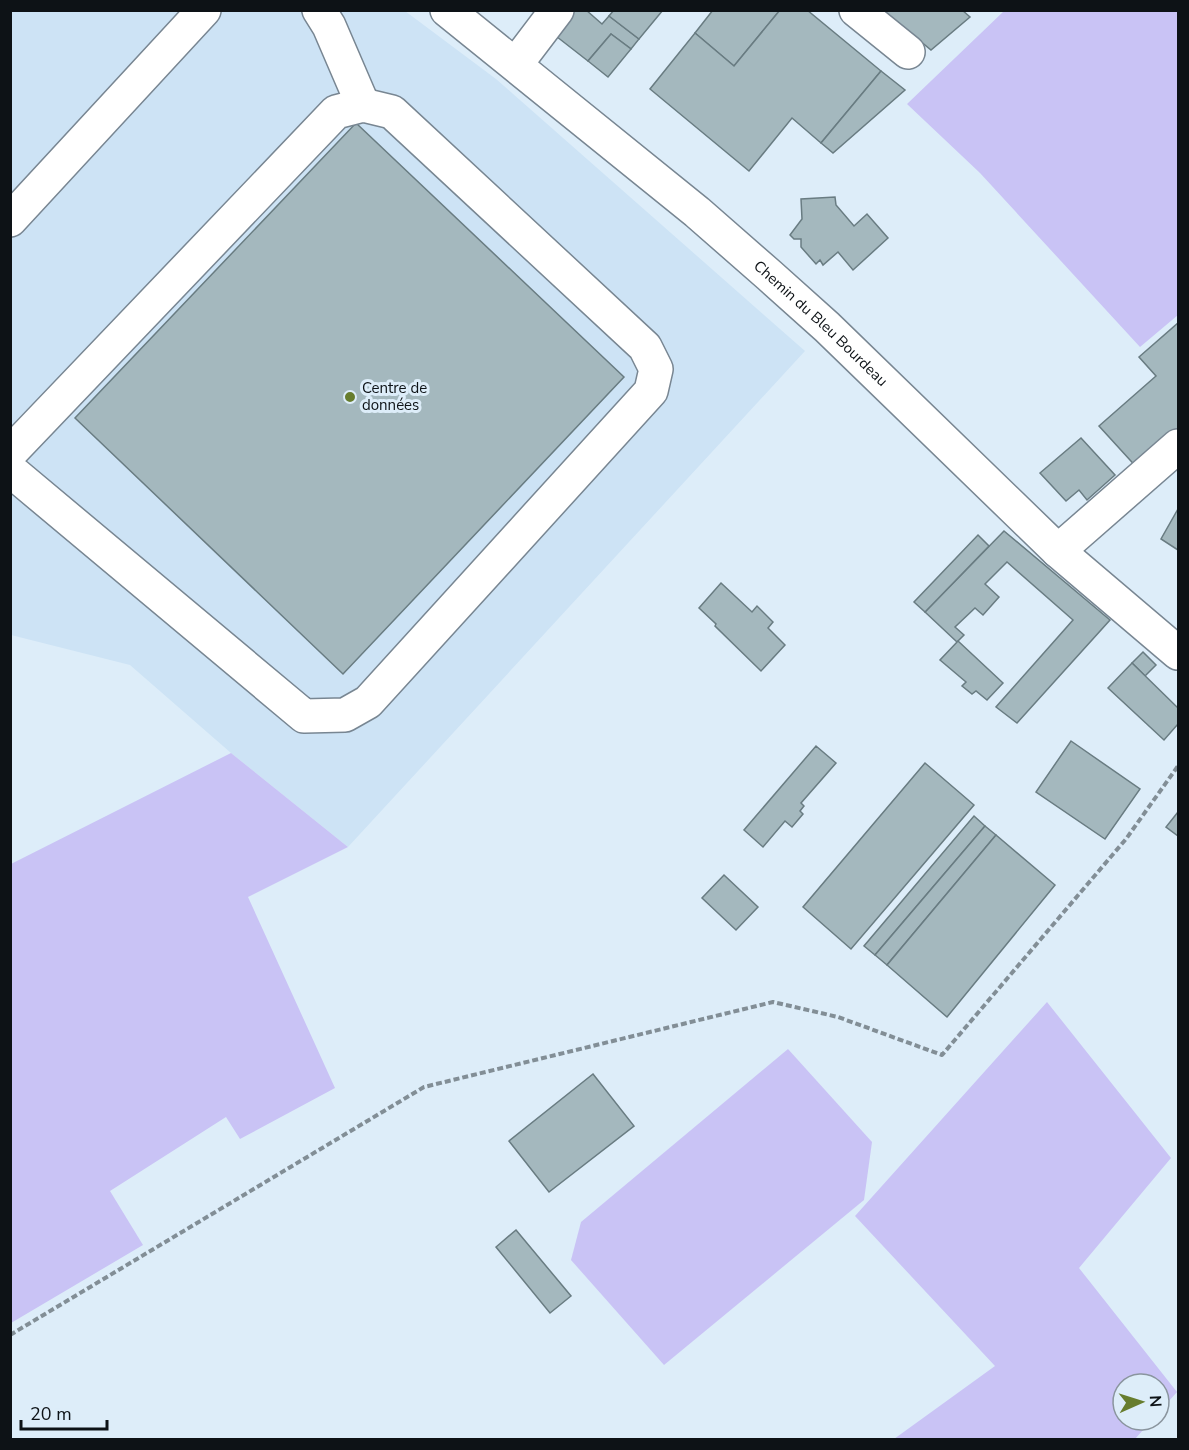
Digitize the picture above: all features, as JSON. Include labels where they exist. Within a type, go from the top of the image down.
[{"type":"street","points":[[10,220],[204,10]]},
{"type":"street","points":[[319,10],[329,26],[363,105]]},
{"type":"street","name":"Chemin du Bleu Bourdeau","points":[[447,10],[697,212],[769,275],[827,327],[1058,551],[1179,653]]},
{"type":"street","points":[[516,64],[557,10]]},
{"type":"street","points":[[856,10],[908,52]]},
{"type":"street","points":[[10,453],[336,112],[363,105],[392,112],[645,346],[656,369],[651,391],[368,702],[345,715],[304,716],[10,470]]},
{"type":"street","points":[[1058,551],[1179,446]]},
{"type":"path","points":[[10,1335],[424,1087],[773,1002],[838,1017],[942,1055],[1126,839],[1179,766]]},
{"type":"shaded area","points":[[10,11],[405,11],[496,79],[805,351],[348,847],[231,753],[130,665],[11,635]]},
{"type":"shaded area","points":[[1004,11],[1178,11],[1178,315],[1140,347],[980,173],[907,104]]},
{"type":"shaded area","points":[[231,753],[348,847],[248,897],[335,1088],[240,1139],[226,1117],[110,1191],[143,1245],[11,1323],[11,864]]},
{"type":"shaded area","points":[[1047,1002],[1171,1158],[1079,1268],[1161,1372],[1111,1372],[1111,1432],[1141,1432],[1135,1439],[894,1439],[995,1366],[855,1216]]},
{"type":"shaded area","points":[[788,1049],[872,1142],[864,1200],[664,1365],[571,1260],[581,1222]]},
{"type":"shaded area","points":[[1171,1384],[1177,1392],[1171,1399]]},
{"type":"building","points":[[571,10],[586,10],[602,24],[609,16],[639,39],[631,49],[611,34],[588,61],[552,33]]},
{"type":"building","points":[[614,10],[663,10],[639,39],[609,16]]},
{"type":"building","points":[[713,10],[780,10],[734,66],[695,33]]},
{"type":"building","points":[[780,10],[807,10],[881,71],[821,143],[792,118],[749,171],[650,89],[695,33],[734,66]]},
{"type":"building","points":[[883,10],[962,10],[970,17],[931,50]]},
{"type":"building","points":[[611,34],[631,49],[608,77],[588,61]]},
{"type":"building","points":[[881,71],[905,90],[833,153],[821,143]]},
{"type":"building","name":"Centre de données","points":[[356,123],[624,377],[343,674],[75,418]]},
{"type":"building","points":[[835,197],[836,205],[854,226],[867,214],[888,238],[853,270],[838,252],[823,265],[820,260],[816,264],[801,247],[801,239],[794,239],[790,235],[802,219],[801,199]]},
{"type":"building","points":[[1178,323],[1178,438],[1140,471],[1099,426],[1156,376],[1139,357]]},
{"type":"building","points":[[1081,438],[1115,475],[1087,500],[1079,490],[1066,501],[1040,473]]},
{"type":"building","points":[[1178,509],[1178,550],[1161,539]]},
{"type":"building","points":[[1004,531],[1110,620],[1017,723],[996,707],[1073,620],[1007,562],[985,584],[999,597],[983,615],[975,608],[955,627],[964,635],[957,642],[925,612]]},
{"type":"building","points":[[978,535],[989,546],[925,612],[914,602]]},
{"type":"building","points":[[721,583],[752,612],[757,606],[773,622],[768,628],[785,645],[761,671],[699,608]]},
{"type":"building","points":[[958,641],[1003,683],[987,700],[976,691],[972,694],[962,686],[966,682],[940,660]]},
{"type":"building","points":[[1143,652],[1156,665],[1145,676],[1132,663]]},
{"type":"building","points":[[1132,663],[1178,708],[1178,724],[1164,740],[1108,688]]},
{"type":"building","points":[[1071,741],[1140,789],[1105,839],[1036,792]]},
{"type":"building","points":[[816,746],[836,763],[801,803],[804,806],[800,811],[803,814],[792,827],[785,821],[763,847],[744,830]]},
{"type":"building","points":[[925,763],[974,805],[851,949],[803,907]]},
{"type":"building","points":[[1178,812],[1178,836],[1166,827]]},
{"type":"building","points":[[974,816],[985,826],[875,955],[864,946]]},
{"type":"building","points":[[985,826],[996,835],[887,965],[875,955]]},
{"type":"building","points":[[996,835],[1055,885],[947,1017],[887,965]]},
{"type":"building","points":[[724,875],[758,907],[736,930],[702,898]]},
{"type":"building","points":[[593,1074],[634,1126],[549,1192],[509,1141]]},
{"type":"building","points":[[516,1230],[571,1296],[550,1313],[496,1247]]},
{"type":"place","name":"Centre de données","points":[[350,397]]}]
